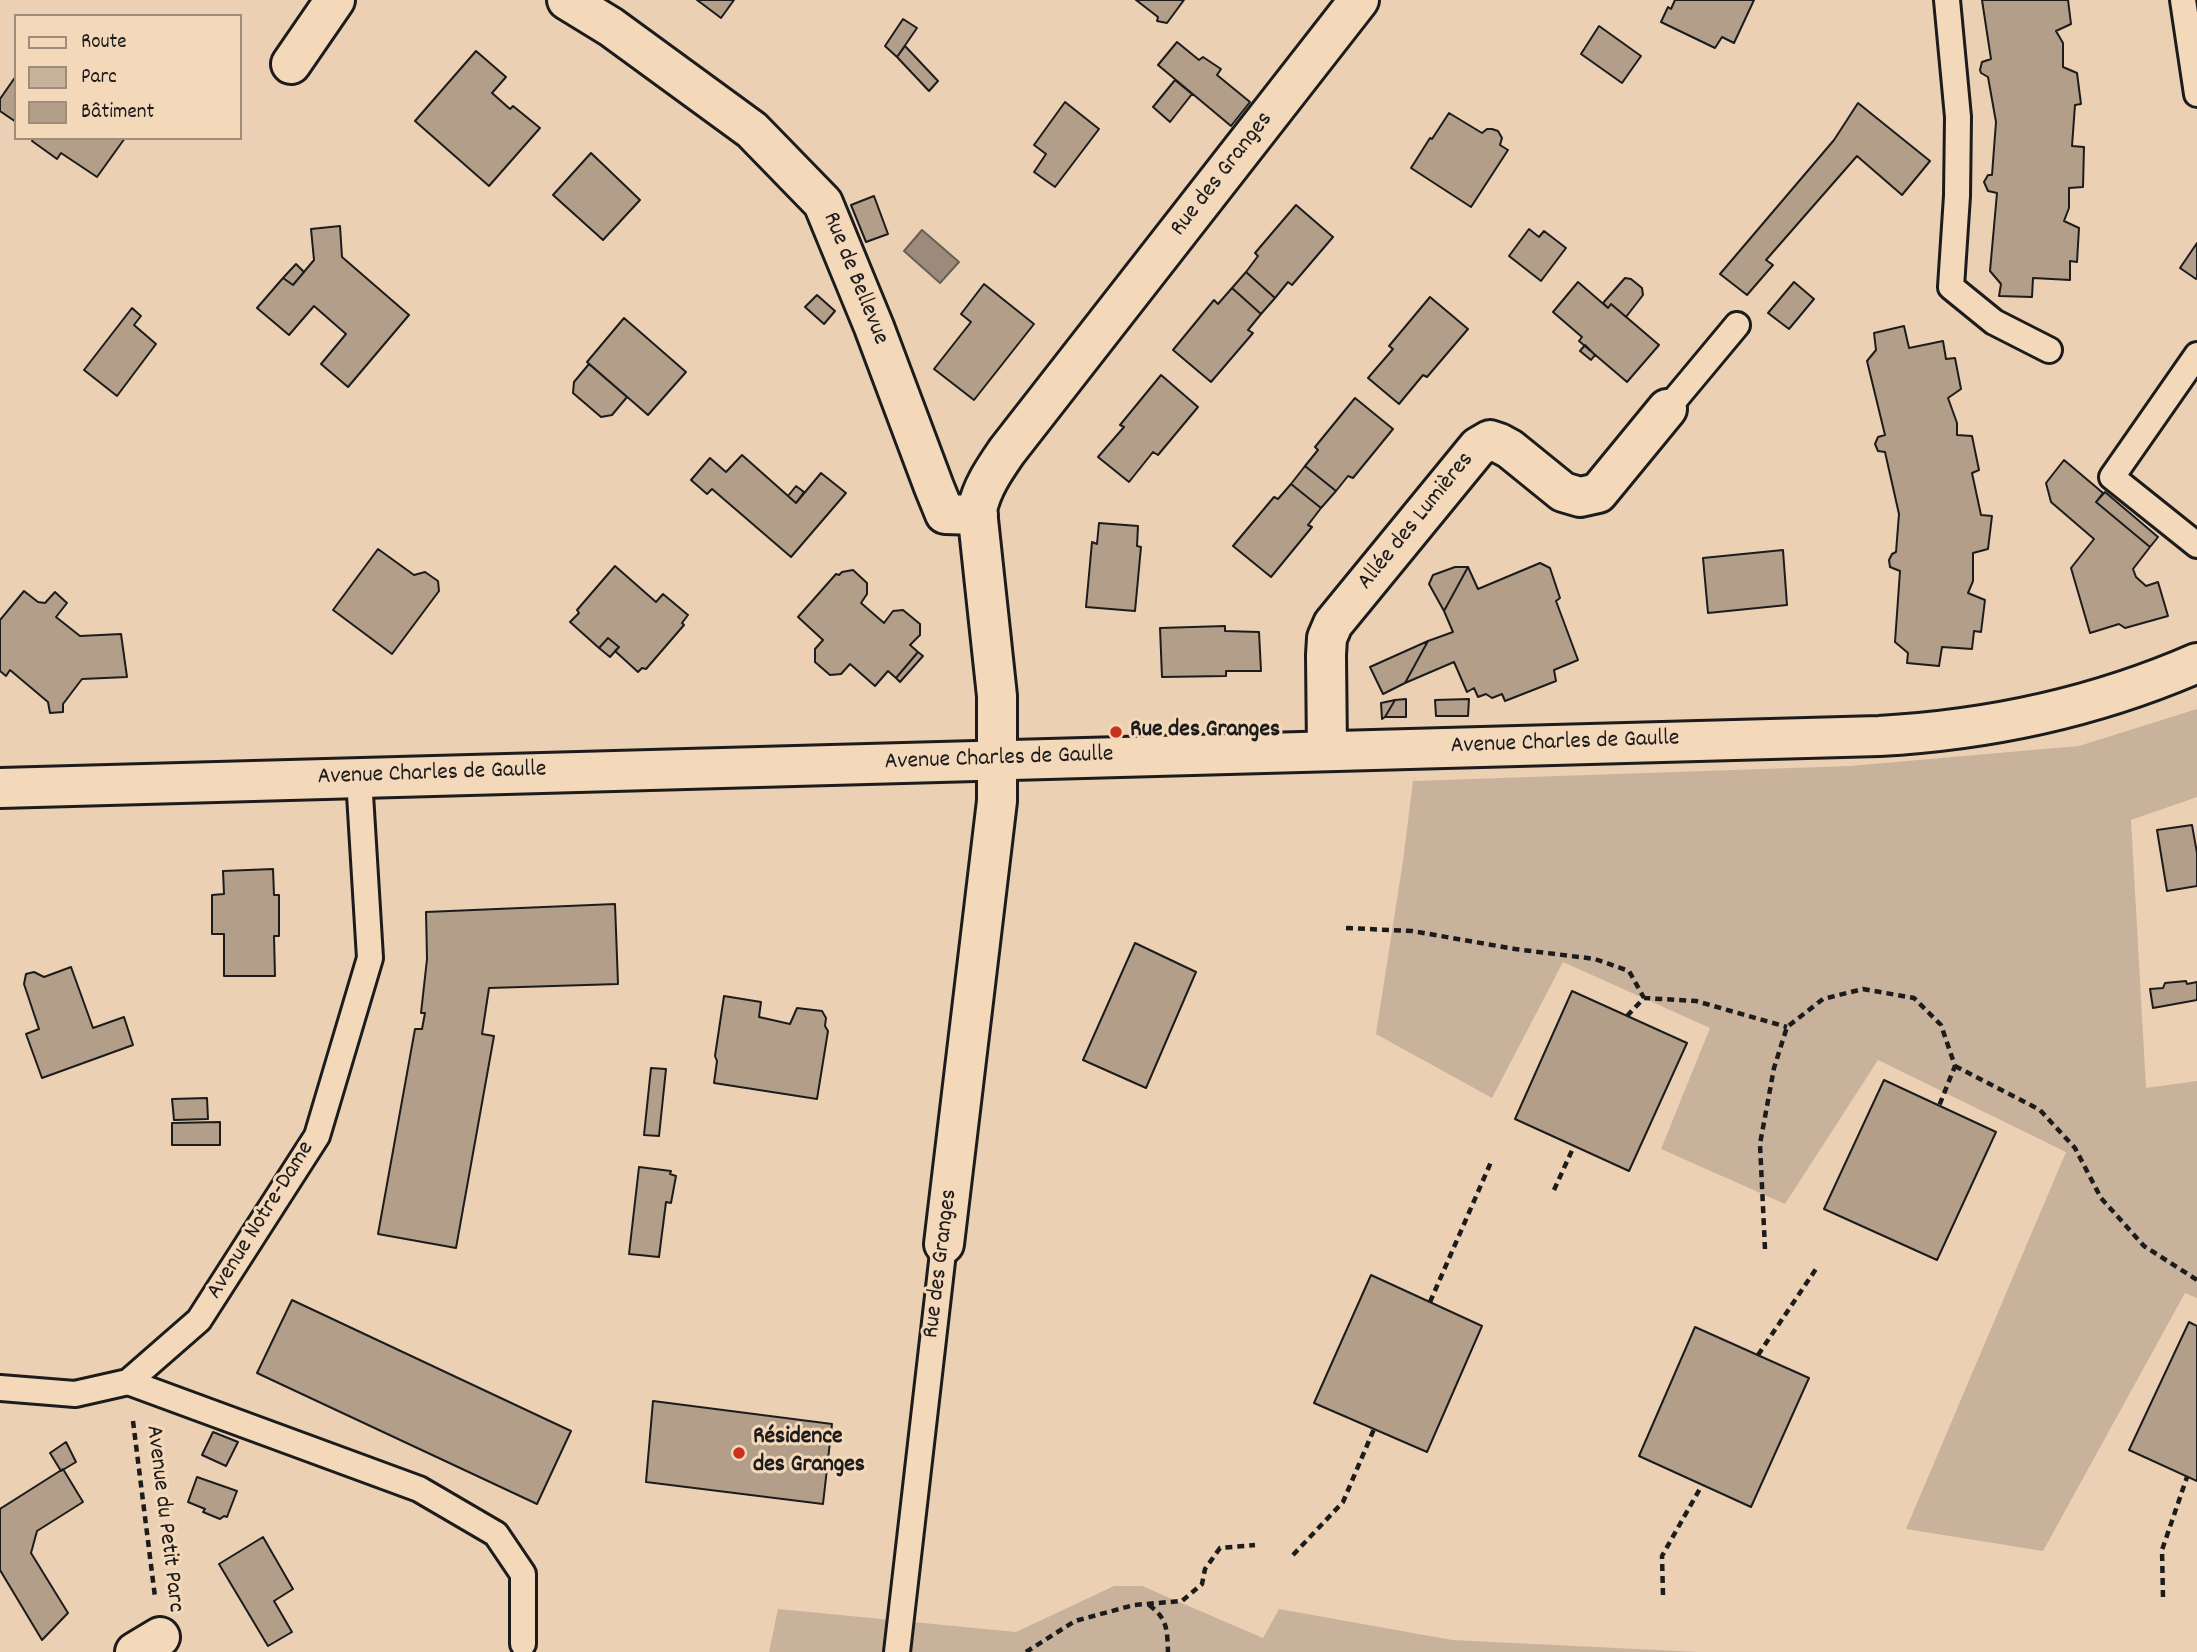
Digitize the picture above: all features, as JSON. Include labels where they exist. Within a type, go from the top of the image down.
[{"type":"street","points":[[290,64],[335,0]]},
{"type":"street","name":"Rue de Bellevue","points":[[567,0],[611,27],[752,130],[823,204],[946,514],[978,515]]},
{"type":"street","name":"Rue des Granges","points":[[944,1244],[997,801],[997,696],[978,515],[980,496],[1007,451],[1359,0]]},
{"type":"street","name":"Allée des Lumières","points":[[1326,751],[1326,647],[1333,624],[1478,447],[1490,440],[1499,443],[1563,492],[1580,497],[1598,493],[1667,409]]},
{"type":"street","name":"Avenue Charles de Gaulle","points":[[0,788],[1879,736],[1931,733],[1980,726],[2096,701],[2197,663]]},
{"type":"lane","points":[[1947,0],[1958,117],[1951,287],[1994,322],[2049,350]]},
{"type":"lane","points":[[2183,0],[2197,93]]},
{"type":"lane","points":[[1667,409],[1737,325]]},
{"type":"lane","points":[[2197,355],[2112,477],[2197,545]]},
{"type":"lane","name":"Avenue Notre-Dame","points":[[0,1388],[75,1394],[128,1382],[199,1320],[317,1136],[370,958],[359,778]]},
{"type":"lane","name":"Rue des Granges","points":[[898,1652],[944,1244]]},
{"type":"lane","points":[[128,1382],[419,1489],[496,1534],[523,1574],[523,1644]]},
{"type":"path","points":[[1346,928],[1412,931],[1515,949],[1595,959],[1629,971],[1644,998]]},
{"type":"path","points":[[1765,1249],[1760,1144],[1774,1068],[1787,1027],[1823,999],[1863,989],[1914,998],[1941,1025],[1955,1066],[1939,1106]]},
{"type":"path","points":[[1627,1016],[1644,998],[1696,1001],[1787,1027]]},
{"type":"path","points":[[1955,1066],[2040,1110],[2075,1148],[2101,1198],[2144,1246],[2197,1280]]},
{"type":"path","points":[[1554,1190],[1574,1146]]},
{"type":"path","points":[[1430,1301],[1491,1162]]},
{"type":"path","points":[[1758,1355],[1818,1266]]},
{"type":"path","name":"Avenue du Petit Parc","points":[[128,1382],[148,1645]]},
{"type":"path","points":[[1293,1555],[1343,1502],[1374,1429]]},
{"type":"path","points":[[2162,1597],[2162,1550],[2187,1477]]},
{"type":"path","points":[[1663,1595],[1662,1556],[1702,1485]]},
{"type":"path","points":[[1026,1652],[1075,1621],[1134,1605],[1182,1601],[1202,1584],[1205,1569],[1220,1548],[1255,1545]]},
{"type":"path","points":[[1149,1605],[1162,1615],[1168,1652]]},
{"type":"green space","points":[[2197,709],[2197,797],[2131,820],[2146,1088],[2197,1081],[2197,1298],[2185,1293],[2043,1551],[1906,1529],[2066,1152],[1878,1060],[1785,1204],[1661,1149],[1710,1028],[1563,962],[1492,1098],[1376,1034],[1413,781],[1850,766],[2079,746]]},
{"type":"green space","points":[[1114,1586],[1142,1586],[1263,1638],[1279,1609],[1452,1640],[1698,1652],[769,1652],[778,1609],[1016,1632]]},
{"type":"shaded area","points":[[922,230],[959,262],[940,283],[904,251]]},
{"type":"building","points":[[697,0],[734,0],[721,18]]},
{"type":"building","points":[[1136,0],[1184,0],[1167,23],[1157,21],[1158,17]]},
{"type":"building","points":[[1675,0],[1754,0],[1734,43],[1722,37],[1715,48],[1661,22],[1668,7],[1671,9]]},
{"type":"building","points":[[1982,0],[2068,0],[2071,24],[2056,31],[2063,43],[2063,67],[2077,73],[2081,104],[2075,105],[2072,146],[2084,147],[2083,187],[2069,188],[2069,208],[2064,221],[2079,228],[2077,262],[2070,261],[2070,280],[2033,278],[2032,297],[1999,296],[2001,284],[1990,271],[1997,193],[1988,191],[1984,182],[1988,175],[1992,175],[1996,122],[1988,77],[1980,70],[1982,62],[1991,59]]},
{"type":"building","points":[[903,19],[917,28],[897,57],[885,46]]},
{"type":"building","points":[[1599,26],[1641,56],[1622,83],[1581,54]]},
{"type":"building","points":[[1177,42],[1199,60],[1203,57],[1221,69],[1217,75],[1250,102],[1231,126],[1158,65]]},
{"type":"building","points":[[905,46],[938,81],[929,91],[897,57]]},
{"type":"building","points":[[476,51],[506,77],[492,93],[510,109],[513,106],[540,128],[489,186],[415,121]]},
{"type":"building","points":[[14,79],[14,121],[0,111],[0,99]]},
{"type":"building","points":[[1175,80],[1192,94],[1170,122],[1153,107]]},
{"type":"building","points":[[1065,102],[1099,129],[1055,187],[1034,172],[1046,154],[1034,145]]},
{"type":"building","points":[[1858,103],[1930,161],[1902,195],[1857,156],[1766,260],[1773,265],[1747,295],[1720,274],[1834,140]]},
{"type":"building","points":[[1449,113],[1482,133],[1487,129],[1498,131],[1502,138],[1500,145],[1508,150],[1471,207],[1411,168]]},
{"type":"building","points":[[124,140],[97,177],[61,153],[57,159],[32,141]]},
{"type":"building","points":[[591,153],[640,200],[603,240],[553,195]]},
{"type":"building","points":[[874,196],[888,234],[866,242],[851,205]]},
{"type":"building","points":[[1296,205],[1333,237],[1292,285],[1288,282],[1275,298],[1246,272],[1258,256],[1255,253]]},
{"type":"building","points":[[340,226],[342,257],[409,315],[348,387],[321,364],[346,334],[314,306],[289,335],[257,308],[283,278],[293,285],[314,260],[311,229]]},
{"type":"building","points":[[1529,229],[1539,237],[1544,231],[1566,248],[1541,281],[1509,256]]},
{"type":"building","points":[[2197,243],[2197,278],[2196,279],[2180,268]]},
{"type":"building","points":[[296,264],[304,272],[293,285],[283,278]]},
{"type":"building","points":[[1246,272],[1275,298],[1261,314],[1232,288]]},
{"type":"building","points":[[1625,278],[1631,279],[1642,288],[1643,295],[1626,317],[1611,304],[1608,308],[1603,303]]},
{"type":"building","points":[[1578,282],[1608,308],[1611,304],[1659,345],[1627,382],[1579,341],[1582,337],[1553,312]]},
{"type":"building","points":[[1794,282],[1814,299],[1789,329],[1768,313]]},
{"type":"building","points":[[984,284],[1034,324],[974,400],[934,369],[971,322],[961,314]]},
{"type":"building","points":[[1232,288],[1261,314],[1248,330],[1253,333],[1211,382],[1173,350],[1214,300],[1218,304]]},
{"type":"building","points":[[817,295],[835,311],[824,324],[805,307]]},
{"type":"building","points":[[1430,297],[1468,329],[1427,377],[1423,375],[1399,404],[1368,378],[1393,349],[1389,346]]},
{"type":"building","points":[[132,308],[141,316],[134,325],[156,344],[117,396],[84,370]]},
{"type":"building","points":[[624,318],[686,372],[648,415],[587,362]]},
{"type":"building","points":[[1904,326],[1909,348],[1943,341],[1946,359],[1955,358],[1961,389],[1948,398],[1957,423],[1957,435],[1972,436],[1979,470],[1972,473],[1981,515],[1992,516],[1988,549],[1973,553],[1973,581],[1968,593],[1985,600],[1981,632],[1974,631],[1972,649],[1942,647],[1939,666],[1907,663],[1908,653],[1895,642],[1900,571],[1890,567],[1889,560],[1896,552],[1899,514],[1885,452],[1878,451],[1875,444],[1878,437],[1885,435],[1867,361],[1876,350],[1874,333]]},
{"type":"building","points":[[1585,345],[1595,355],[1591,360],[1580,351]]},
{"type":"building","points":[[589,364],[627,397],[612,415],[601,417],[573,393],[574,382]]},
{"type":"building","points":[[1161,375],[1198,407],[1158,455],[1153,452],[1129,482],[1098,457],[1124,427],[1120,425]]},
{"type":"building","points":[[1355,398],[1393,429],[1353,478],[1348,476],[1336,491],[1305,466],[1318,450],[1315,447]]},
{"type":"building","points":[[742,455],[796,503],[821,473],[846,493],[791,557],[712,489],[707,494],[691,480],[710,458],[726,472]]},
{"type":"building","points":[[2064,460],[2103,493],[2096,502],[2150,547],[2133,569],[2136,577],[2146,586],[2158,582],[2168,616],[2125,628],[2119,624],[2090,633],[2071,568],[2094,539],[2051,502],[2046,483]]},
{"type":"building","points":[[1305,466],[1336,491],[1321,508],[1291,484]]},
{"type":"building","points":[[1291,484],[1321,508],[1308,525],[1312,527],[1271,577],[1233,546],[1274,497],[1278,499]]},
{"type":"building","points":[[796,486],[804,492],[796,503],[788,496]]},
{"type":"building","points":[[2105,492],[2158,537],[2150,547],[2096,502]]},
{"type":"building","points":[[1099,523],[1138,526],[1137,546],[1141,547],[1135,611],[1086,607],[1092,542],[1097,544]]},
{"type":"building","points":[[378,549],[414,575],[425,572],[438,581],[439,591],[392,654],[333,610]]},
{"type":"building","points":[[1783,550],[1787,605],[1708,613],[1703,558]]},
{"type":"building","points":[[1540,563],[1550,568],[1560,598],[1556,601],[1578,660],[1554,670],[1556,681],[1505,701],[1502,694],[1492,698],[1486,694],[1478,697],[1474,688],[1467,692],[1454,662],[1405,683],[1428,641],[1453,632],[1444,611],[1468,567],[1478,589]]},
{"type":"building","points":[[615,566],[656,602],[663,594],[688,615],[682,623],[684,625],[646,669],[642,668],[638,672],[615,651],[619,647],[608,638],[599,648],[570,622]]},
{"type":"building","points":[[1455,567],[1468,567],[1444,611],[1429,584],[1433,575]]},
{"type":"building","points":[[853,570],[867,583],[867,594],[861,603],[884,623],[893,611],[903,610],[920,624],[920,635],[910,645],[918,652],[896,678],[888,671],[875,686],[850,664],[841,674],[830,675],[815,662],[815,649],[823,640],[798,617],[836,574]]},
{"type":"building","points":[[24,591],[38,602],[45,603],[55,592],[67,603],[56,617],[80,636],[121,634],[127,677],[82,679],[63,704],[63,712],[50,713],[48,702],[10,670],[6,676],[0,671],[0,620]]},
{"type":"building","points":[[1225,626],[1225,631],[1259,632],[1261,671],[1226,671],[1226,676],[1162,677],[1160,628]]},
{"type":"building","points":[[608,638],[619,647],[610,657],[599,648]]},
{"type":"building","points":[[1428,641],[1405,683],[1383,694],[1370,667]]},
{"type":"building","points":[[918,652],[923,656],[900,682],[896,678]]},
{"type":"building","points":[[1406,699],[1406,717],[1385,717],[1395,700]]},
{"type":"building","points":[[1469,699],[1468,716],[1436,716],[1435,700]]},
{"type":"building","points":[[1395,700],[1385,717],[1382,719],[1381,703]]},
{"type":"building","points":[[2192,825],[2197,853],[2197,886],[2167,891],[2157,830]]},
{"type":"building","points":[[273,869],[274,895],[279,895],[279,936],[274,936],[275,976],[224,976],[224,934],[212,934],[212,895],[224,894],[223,871]]},
{"type":"building","points":[[615,904],[618,984],[489,988],[482,1034],[494,1036],[456,1248],[378,1234],[415,1029],[422,1029],[425,1013],[421,1013],[427,959],[426,912]]},
{"type":"building","points":[[1135,943],[1196,972],[1146,1088],[1083,1060]]},
{"type":"building","points":[[71,967],[93,1028],[124,1017],[133,1045],[42,1078],[26,1034],[39,1029],[24,984],[26,974],[34,972],[44,977]]},
{"type":"building","points":[[2186,981],[2187,984],[2197,982],[2197,1000],[2153,1008],[2150,989],[2163,988],[2165,983]]},
{"type":"building","points":[[1572,991],[1687,1043],[1629,1171],[1515,1119]]},
{"type":"building","points":[[724,996],[761,1002],[759,1017],[790,1024],[797,1008],[822,1011],[828,1031],[817,1099],[714,1083]]},
{"type":"building","points":[[651,1068],[666,1069],[659,1136],[644,1135]]},
{"type":"building","points":[[1884,1080],[1996,1132],[1937,1260],[1824,1209]]},
{"type":"building","points":[[207,1098],[208,1119],[174,1120],[172,1099]]},
{"type":"building","points":[[220,1122],[220,1145],[172,1145],[172,1123]]},
{"type":"building","points":[[639,1167],[671,1171],[670,1174],[676,1176],[671,1203],[666,1202],[659,1257],[629,1254]]},
{"type":"building","points":[[1371,1275],[1482,1326],[1427,1452],[1314,1403]]},
{"type":"building","points":[[292,1300],[571,1431],[537,1504],[257,1373]]},
{"type":"building","points":[[2189,1322],[2197,1326],[2197,1481],[2129,1450]]},
{"type":"building","points":[[1695,1327],[1809,1378],[1751,1507],[1639,1456]]},
{"type":"building","name":"Résidence des Granges","points":[[653,1401],[832,1424],[823,1504],[646,1482]]},
{"type":"building","points":[[213,1432],[238,1442],[226,1466],[202,1455]]},
{"type":"building","points":[[66,1442],[76,1462],[61,1471],[50,1453]]},
{"type":"building","points":[[63,1469],[83,1502],[37,1531],[31,1553],[68,1613],[42,1640],[0,1570],[0,1509]]},
{"type":"building","points":[[197,1477],[237,1491],[227,1517],[220,1519],[188,1502]]},
{"type":"building","points":[[263,1537],[293,1589],[274,1601],[292,1632],[268,1646],[219,1564]]},
{"type":"place","name":"Rue des Granges","points":[[1116,732]]},
{"type":"place","name":"Résidence des Granges","points":[[739,1453]]}]
